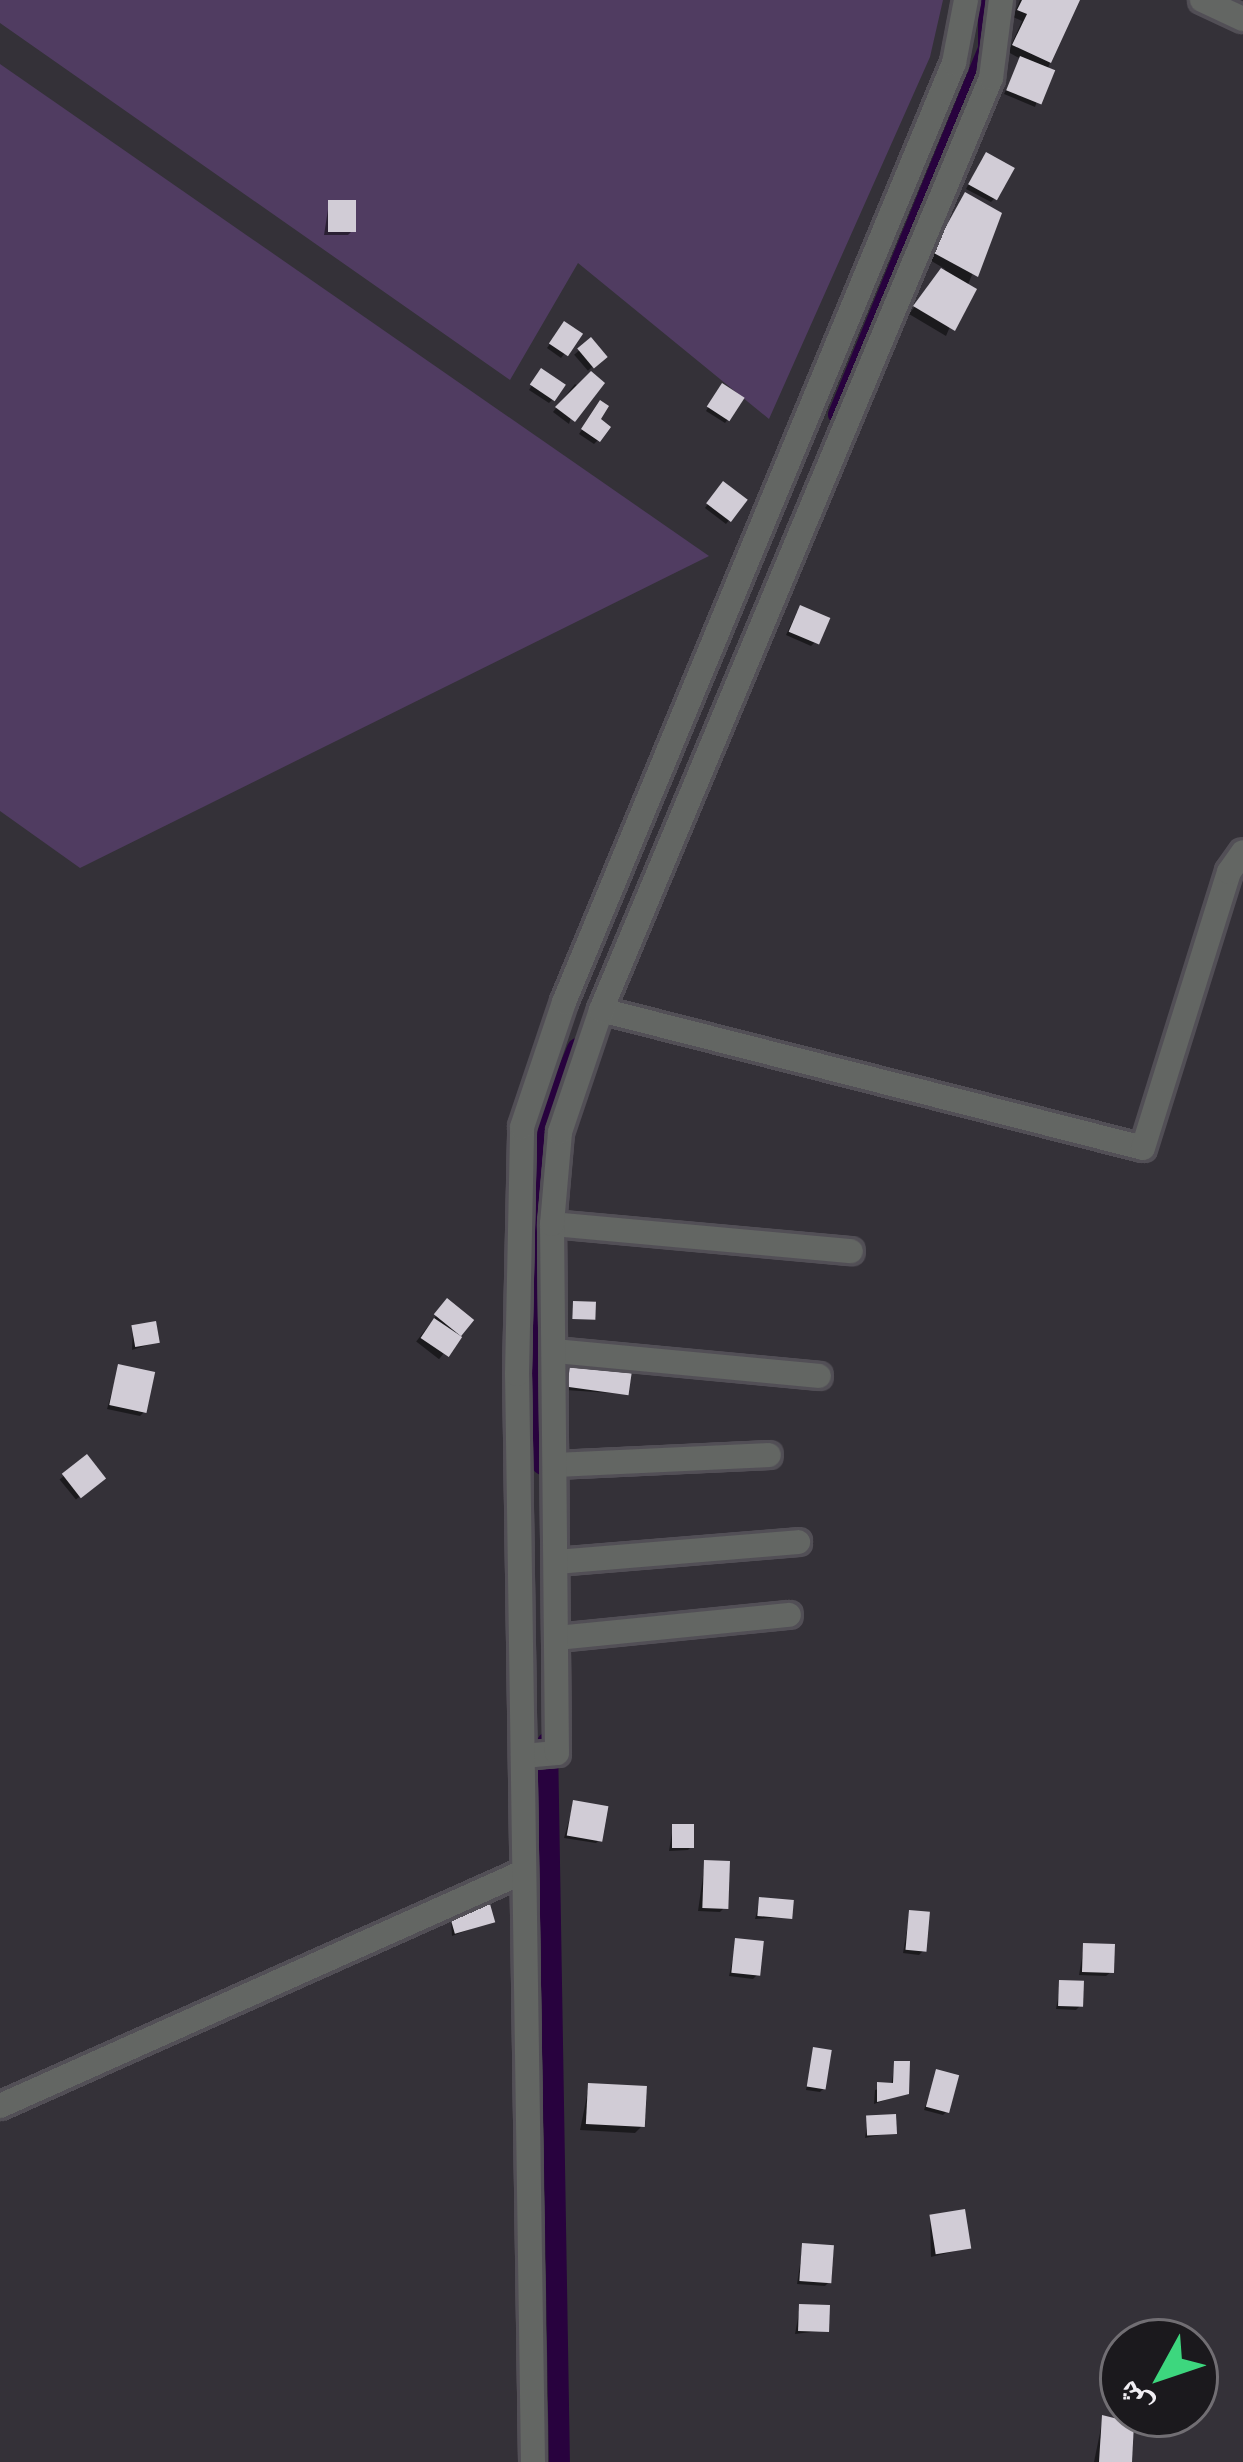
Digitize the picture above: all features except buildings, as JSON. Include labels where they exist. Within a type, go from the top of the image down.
[{"type":"street","points":[[536,1755],[557,1753],[552,1224],[554,1091],[564,1001],[954,63],[966,0]]},
{"type":"street","points":[[532,2462],[524,1872],[536,1755],[515,1184],[554,1091],[601,1010],[991,78],[1001,0]]},
{"type":"street","points":[[1202,0],[1243,19]]},
{"type":"street","points":[[601,1010],[1143,1148],[1229,872],[1243,852]]},
{"type":"street","points":[[552,1224],[851,1251]]},
{"type":"street","points":[[555,1351],[819,1376]]},
{"type":"street","points":[[557,1465],[769,1455]]},
{"type":"street","points":[[556,1562],[799,1542]]},
{"type":"street","points":[[557,1638],[789,1615]]},
{"type":"street","points":[[0,2106],[524,1872]]},
{"type":"shaded area","points":[[0,0],[943,0],[930,57],[769,419],[578,263],[510,380],[0,23]]},
{"type":"shaded area","points":[[0,64],[709,556],[80,868],[0,811]]},
{"type":"waterway","points":[[838,414],[988,48],[988,0]]},
{"type":"waterway","points":[[542,1464],[537,1145],[577,1048]]},
{"type":"waterway","points":[[547,1742],[559,2462]]}]
